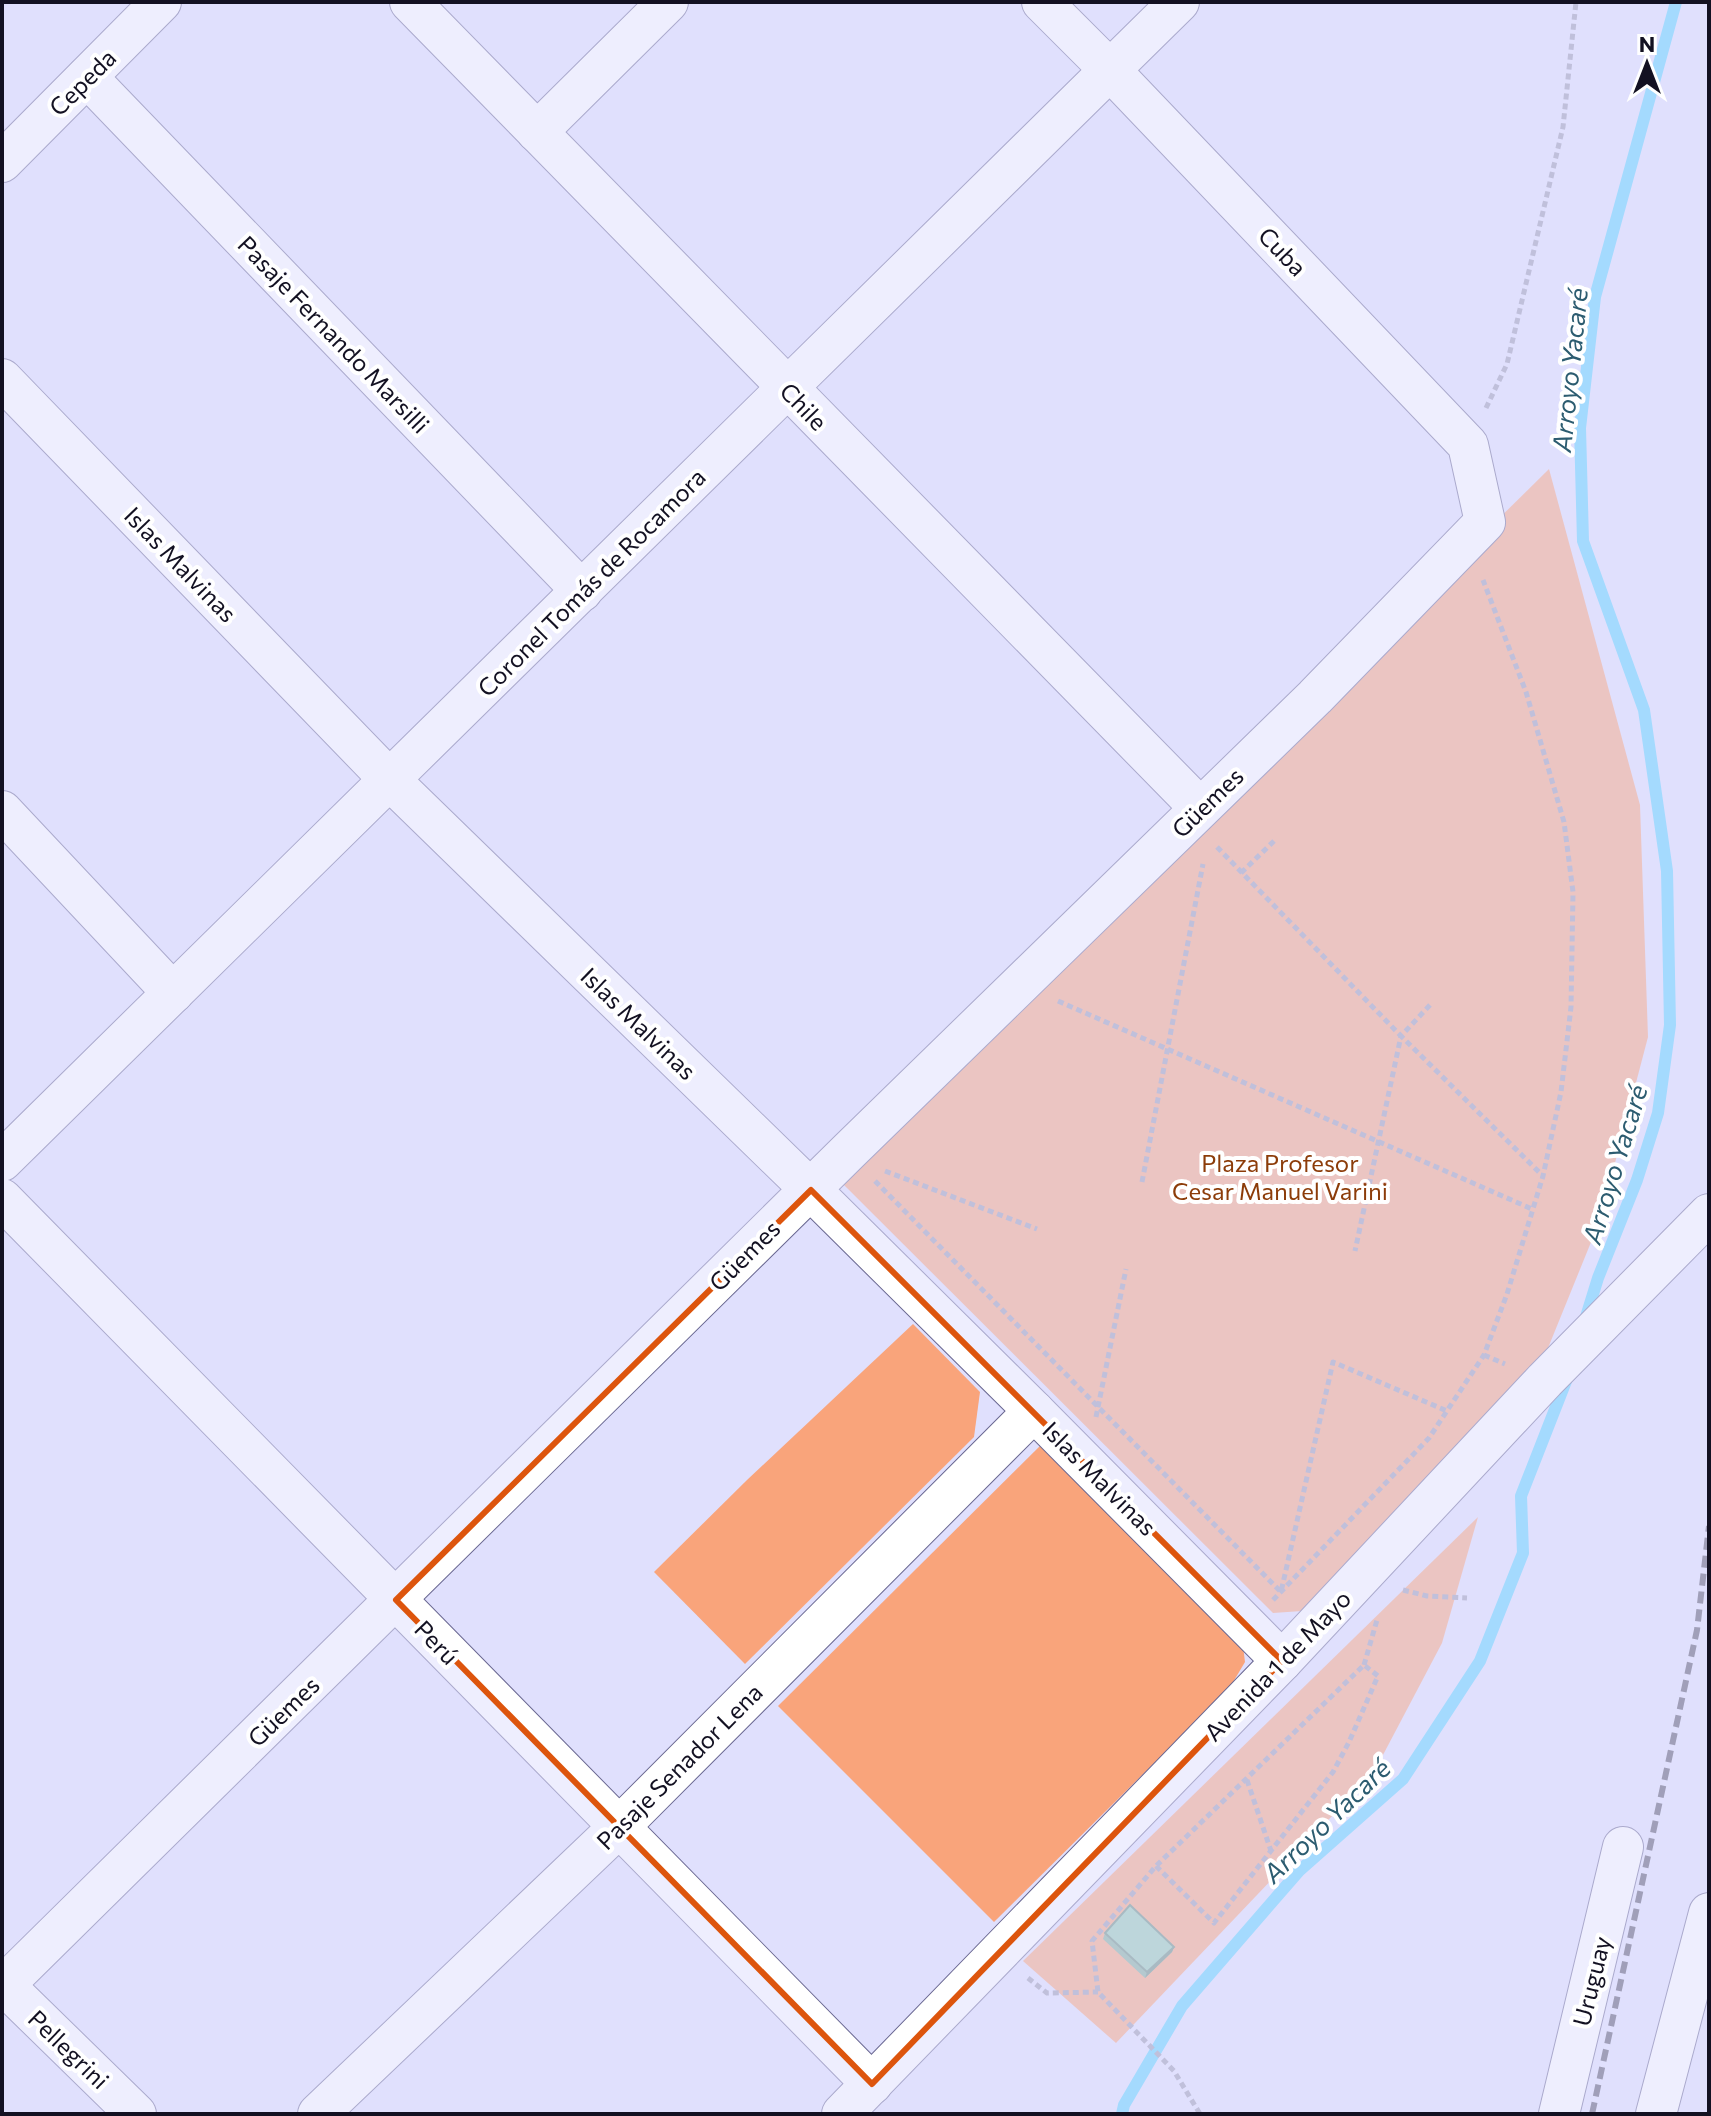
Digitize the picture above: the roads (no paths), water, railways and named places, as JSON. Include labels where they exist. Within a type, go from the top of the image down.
[{"type":"street","name":"Cepeda","points":[[2,162],[161,2]]},
{"type":"street","name":"Chile","points":[[410,2],[787,388],[1204,823]]},
{"type":"street","points":[[537,132],[668,2]]},
{"type":"street","name":"Cuba","points":[[1042,2],[1468,445],[1485,522]]},
{"type":"street","name":"Coronel Tomás de Rocamora","points":[[2,1161],[1179,2]]},
{"type":"street","name":"Pasaje Fernando Marsilli","points":[[87,77],[582,591]]},
{"type":"street","name":"Islas Malvinas","points":[[2,379],[390,780],[811,1190],[1282,1661]]},
{"type":"street","name":"Güemes","points":[[3,1985],[811,1190],[866,1161],[1021,984],[1204,823],[1315,697],[1485,522]]},
{"type":"street","points":[[2,811],[173,993]]},
{"type":"street","name":"Perú","points":[[2,1199],[872,2084]]},
{"type":"street","name":"Avenida 1 de Mayo","points":[[842,2114],[1282,1661],[1545,1380],[1709,1214]]},
{"type":"street","name":"Pasaje Senador Lena","points":[[318,2114],[619,1827],[1034,1411]]},
{"type":"street","name":"Uruguay","points":[[1559,2114],[1623,1847]]},
{"type":"street","points":[[1656,2114],[1709,1913]]},
{"type":"street","name":"Pellegrini","points":[[3,1985],[136,2114]]},
{"type":"waterway","name":"Arroyo Yacaré","points":[[1585,1320],[1598,1278],[1637,1180],[1658,1113],[1670,1025],[1667,871],[1644,710],[1583,541],[1580,428],[1595,297],[1676,2]]},
{"type":"waterway","name":"Arroyo Yacaré","points":[[1122,2114],[1124,2105],[1182,2006],[1299,1871],[1403,1779],[1480,1661],[1523,1553],[1521,1496],[1568,1376]]},
{"type":"railway","points":[[1592,2114],[1697,1630],[1709,1526]]},
{"type":"park label","name":"Plaza Profesor Cesar Manuel Varini","points":[[1280,1176]]}]
